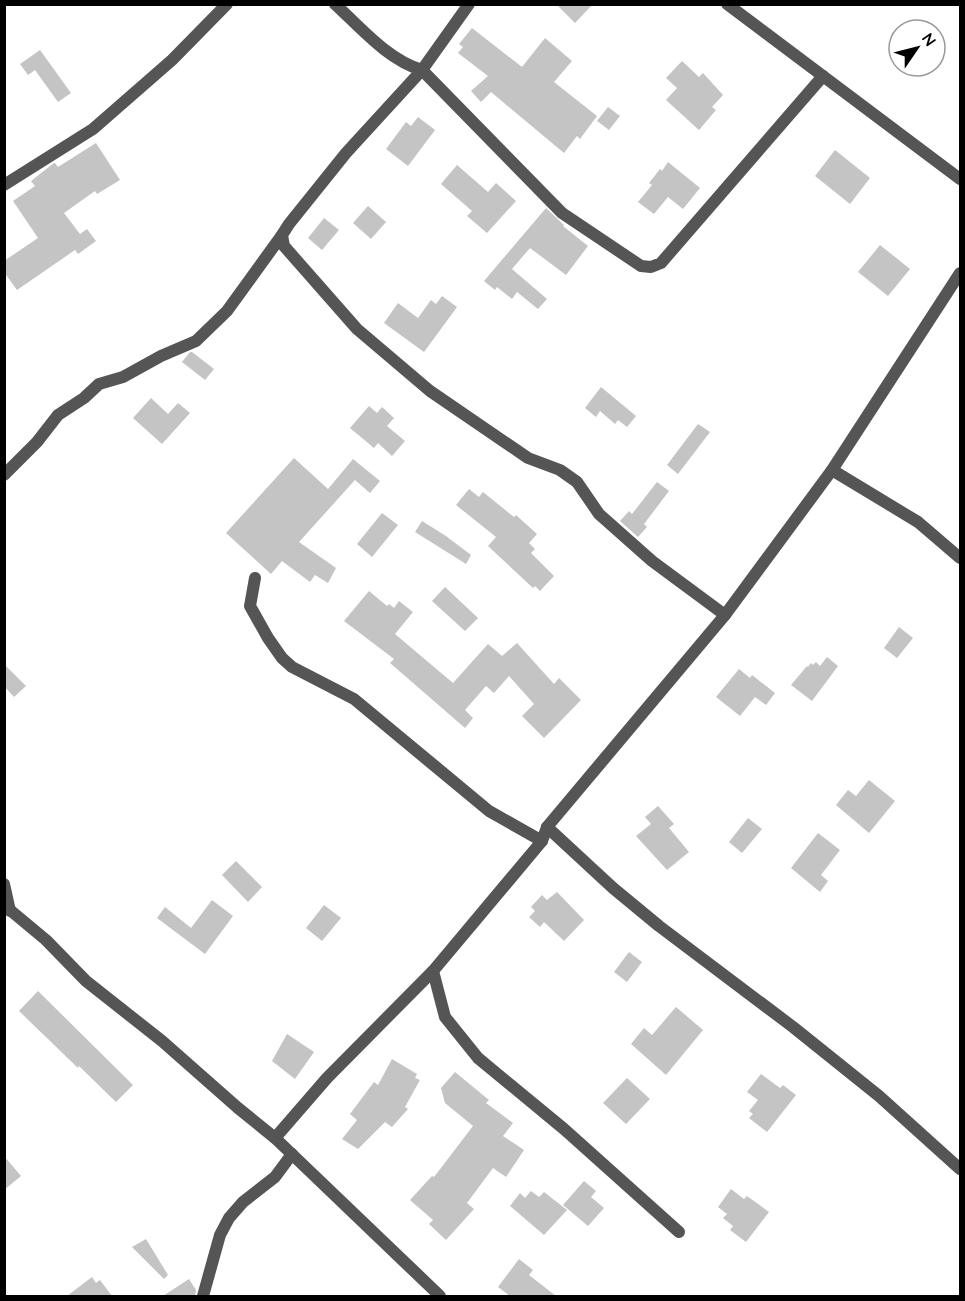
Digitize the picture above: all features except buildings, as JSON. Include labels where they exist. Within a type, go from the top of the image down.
[{"type":"street","points":[[4,185],[93,129],[172,60],[227,4]]},
{"type":"street","points":[[335,4],[407,66],[422,70],[562,213],[641,266],[651,267],[661,262],[823,76]]},
{"type":"street","points":[[4,475],[37,442],[58,415],[84,398],[99,384],[123,377],[161,356],[196,341],[227,311],[346,153],[422,70],[469,4]]},
{"type":"street","points":[[727,4],[960,179]]},
{"type":"street","points":[[282,235],[284,246],[298,264],[357,329],[373,343],[440,398],[528,458],[560,470],[577,482],[599,514],[652,561],[724,615]]},
{"type":"street","points":[[275,1138],[327,1078],[433,971],[542,841],[547,827],[724,615],[832,470],[960,273]]},
{"type":"street","points":[[832,470],[854,481],[918,522],[960,558]]},
{"type":"street","points":[[255,578],[250,606],[268,638],[287,663],[354,699],[489,811],[542,841]]},
{"type":"street","points":[[547,827],[613,888],[853,1075],[960,1169]]},
{"type":"street","points":[[4,884],[7,908],[46,940],[86,981],[162,1041],[275,1138],[440,1296]]},
{"type":"street","points":[[433,971],[445,1017],[478,1058],[564,1129],[678,1232]]},
{"type":"street","points":[[203,1296],[220,1235],[229,1218],[243,1202],[275,1177],[292,1154]]}]
